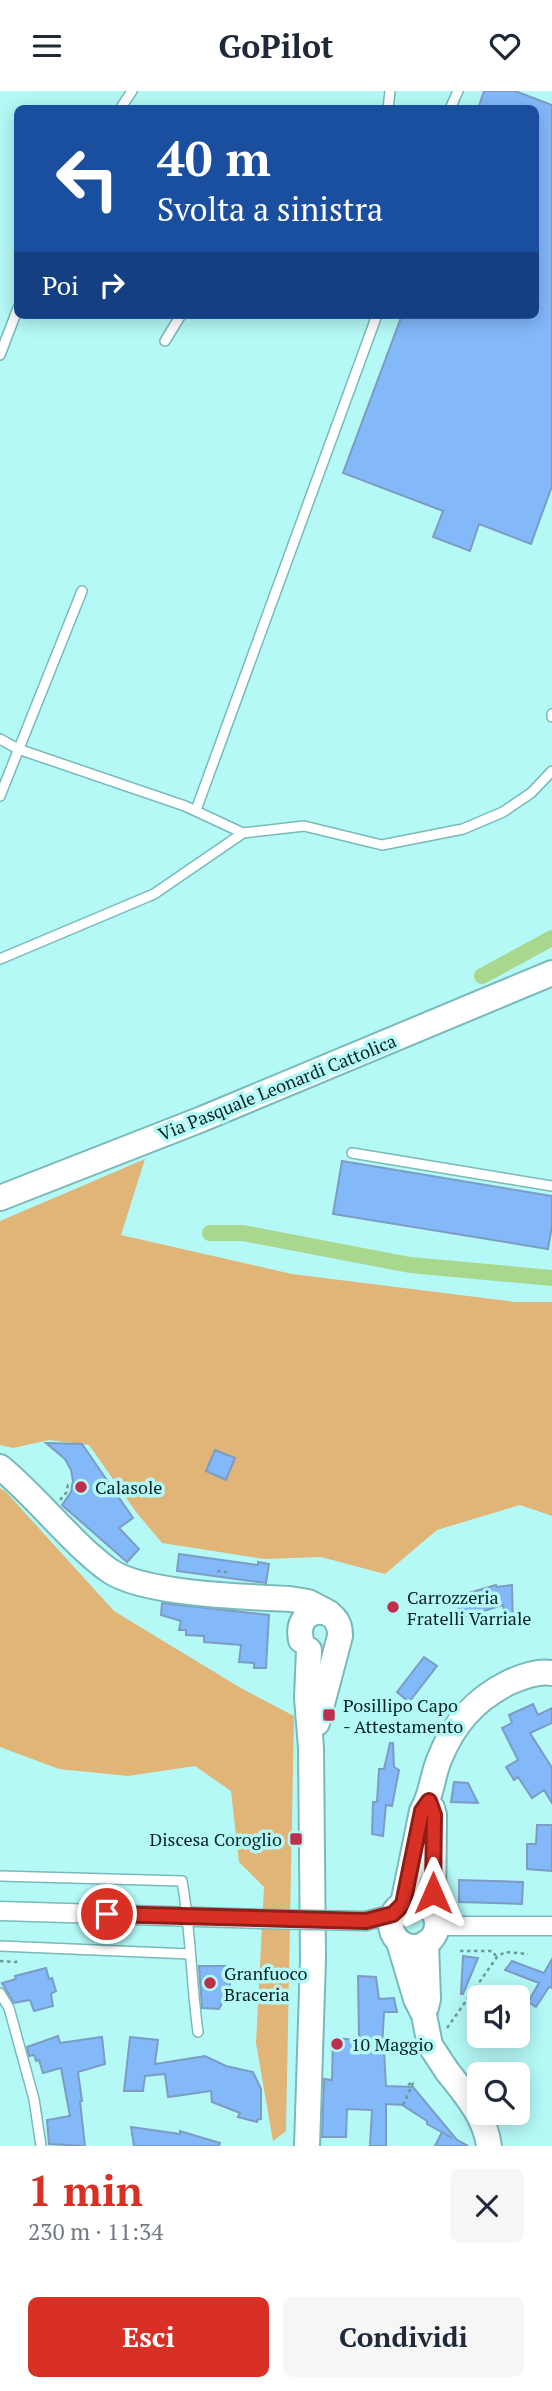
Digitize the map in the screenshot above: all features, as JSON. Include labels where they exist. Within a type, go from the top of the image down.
[{"type":"street","name":"Via Pasquale Leonardi Cattolica","points":[[0,1198],[202,1119],[552,973]]},
{"type":"street","points":[[0,1467],[111,1571],[130,1581],[166,1588],[249,1597],[289,1598],[308,1602],[329,1613],[338,1623],[340,1636],[311,1748]]},
{"type":"street","points":[[249,1597],[277,1606],[287,1616],[305,1645],[322,1653],[338,1642]]},
{"type":"street","points":[[307,2146],[313,1959],[311,1748],[305,1645],[300,1626],[303,1620],[314,1612],[329,1613]]},
{"type":"street","points":[[489,2146],[472,2102],[430,2045],[397,1922],[422,1811],[429,1801],[437,1764],[449,1736],[464,1715],[489,1692],[541,1672],[552,1673]]},
{"type":"street","points":[[424,2015],[428,1999],[432,1927],[434,1815],[429,1801]]},
{"type":"street","points":[[0,1911],[397,1922],[418,1902],[426,1905],[432,1927]]},
{"type":"street","points":[[397,1922],[414,1947],[432,1927],[552,1926]]},
{"type":"lane","points":[[0,355],[14,318]]},
{"type":"lane","points":[[165,341],[179,319]]},
{"type":"lane","points":[[196,810],[376,319]]},
{"type":"lane","points":[[0,796],[82,591]]},
{"type":"lane","points":[[0,739],[18,749],[196,810],[243,833]]},
{"type":"lane","points":[[0,960],[154,894],[243,833],[303,826],[382,845],[396,843],[463,829],[503,812],[531,793],[552,771]]},
{"type":"lane","points":[[352,1153],[552,1186]]},
{"type":"lane","points":[[0,1876],[183,1881],[198,2032]]},
{"type":"lane","points":[[0,1946],[190,1954]]},
{"type":"lane","points":[[0,1993],[9,2008],[34,2099],[41,2146]]},
{"type":"path","points":[[57,1505],[66,1493],[68,1485],[72,1485]]},
{"type":"path","points":[[217,1571],[228,1572]]},
{"type":"path","points":[[460,1951],[492,1951],[497,1957]]},
{"type":"path","points":[[449,2024],[497,1957],[505,1952],[528,1954]]},
{"type":"path","points":[[403,2105],[414,2081],[408,2085]]},
{"type":"shaded area","points":[[145,1159],[121,1235],[292,1274],[515,1302],[552,1302],[552,1516],[520,1505],[437,1530],[385,1574],[321,1557],[264,1559],[162,1543],[136,1512],[89,1445],[49,1440],[13,1448],[0,1445],[0,1221]]},
{"type":"shaded area","points":[[0,1488],[114,1611],[239,1687],[294,1716],[286,2131],[273,2141],[256,2043],[264,1887],[239,1862],[231,1791],[195,1766],[128,1776],[59,1769],[0,1747]]},
{"type":"building","points":[[484,91],[515,91],[552,105],[552,486],[531,544],[479,524],[470,551],[433,537],[443,511],[343,473],[401,319],[539,319],[539,105],[479,105]]},
{"type":"building","points":[[342,1161],[552,1196],[552,1226],[548,1249],[333,1214]]},
{"type":"building","points":[[46,1443],[82,1444],[133,1518],[119,1528],[139,1549],[127,1562],[62,1505],[71,1492],[71,1470],[65,1459]]},
{"type":"building","points":[[215,1450],[235,1458],[226,1480],[206,1471]]},
{"type":"building","points":[[179,1554],[258,1565],[258,1562],[269,1564],[266,1583],[177,1571]]},
{"type":"building","points":[[496,1585],[512,1585],[513,1626],[508,1627],[503,1605],[461,1618],[455,1597]]},
{"type":"building","points":[[162,1603],[269,1615],[266,1668],[254,1668],[254,1663],[239,1662],[241,1645],[204,1642],[204,1636],[186,1635],[186,1630],[179,1630],[181,1621],[161,1615]]},
{"type":"building","points":[[424,1657],[437,1666],[409,1702],[397,1692]]},
{"type":"building","points":[[533,1704],[538,1715],[552,1708],[552,1723],[530,1733],[552,1768],[552,1803],[544,1790],[532,1798],[518,1777],[514,1780],[506,1767],[518,1760],[502,1728],[512,1723],[509,1715]]},
{"type":"building","points":[[390,1743],[393,1743],[394,1767],[399,1770],[392,1806],[386,1805],[383,1836],[372,1834],[373,1802],[377,1802],[379,1769],[384,1769]]},
{"type":"building","points":[[454,1782],[468,1783],[478,1803],[451,1802]]},
{"type":"building","points":[[537,1825],[552,1825],[552,1871],[527,1869],[527,1844],[536,1844]]},
{"type":"building","points":[[459,1880],[523,1882],[522,1904],[459,1902]]},
{"type":"building","points":[[463,1956],[478,1958],[461,1994]]},
{"type":"building","points":[[552,1959],[552,1988],[549,1987],[536,2007],[530,2003],[530,1999],[539,1983],[505,1970],[512,1961],[544,1973]]},
{"type":"building","points":[[199,1966],[230,1966],[230,1987],[219,2009],[202,2008]]},
{"type":"building","points":[[46,1968],[56,1991],[51,1994],[53,2006],[34,2011],[30,2000],[14,2003],[2,1983],[16,1979],[15,1976]]},
{"type":"building","points":[[358,1976],[376,1977],[379,1999],[394,1998],[397,2012],[384,2012],[382,2050],[386,2086],[413,2087],[457,2140],[468,2146],[435,2146],[442,2132],[402,2105],[386,2104],[386,2146],[370,2146],[372,2110],[347,2109],[346,2137],[322,2137],[324,2079],[332,2080],[333,2038],[359,2040]]},
{"type":"building","points":[[58,2036],[60,2043],[102,2037],[105,2064],[78,2072],[85,2146],[49,2144],[47,2120],[70,2116],[61,2068],[43,2073],[39,2060],[36,2061],[34,2055],[29,2056],[27,2047]]},
{"type":"building","points":[[130,2037],[158,2040],[155,2064],[205,2056],[226,2066],[253,2072],[261,2089],[261,2119],[257,2122],[238,2117],[240,2113],[212,2102],[211,2091],[168,2097],[165,2074],[145,2076],[143,2091],[124,2091]]},
{"type":"building","points":[[131,2127],[180,2134],[180,2131],[220,2143],[219,2146],[134,2146]]},
{"type":"waterway","points":[[482,976],[552,938]]},
{"type":"waterway","points":[[210,1233],[243,1233],[410,1265],[552,1278]]},
{"type":"place","name":"Calasole","points":[[81,1487]]},
{"type":"place","name":"Carrozzeria Fratelli Varriale","points":[[393,1607]]},
{"type":"place","name":"Posillipo Capo - Attestamento","points":[[329,1715]]},
{"type":"place","name":"Discesa Coroglio","points":[[296,1839]]},
{"type":"place","name":"Granfuoco Braceria","points":[[210,1983]]},
{"type":"place","name":"10 Maggio","points":[[337,2044]]},
{"type":"route","points":[[107,1914],[366,1921],[383,1918],[393,1914],[403,1904],[422,1811],[429,1801],[434,1815],[433,1893]]}]
